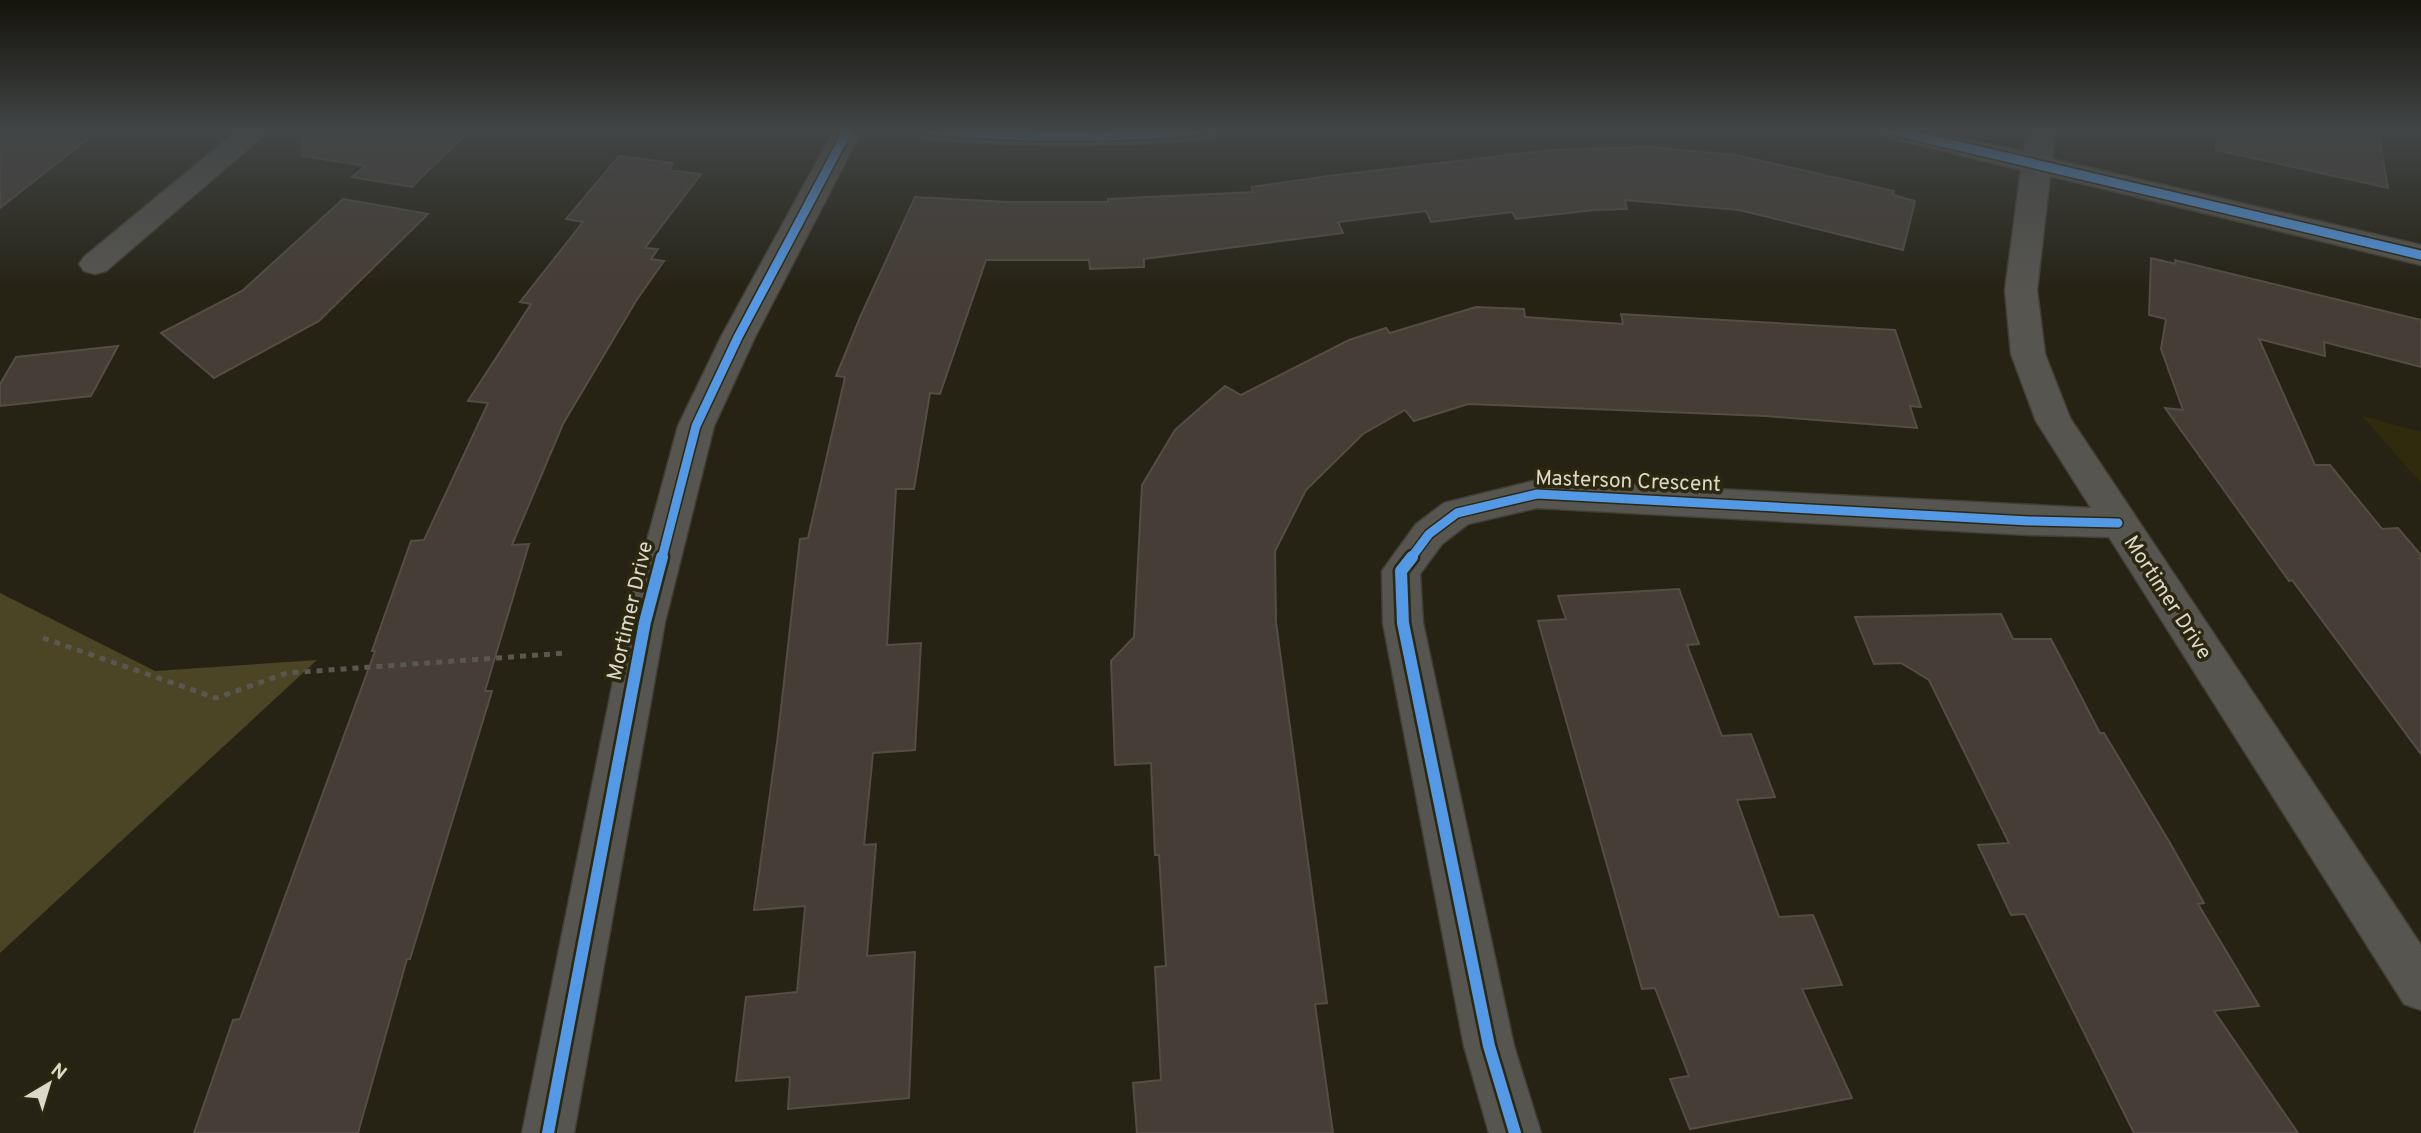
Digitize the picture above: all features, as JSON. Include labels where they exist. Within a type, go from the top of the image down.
[{"type":"street","points":[[95,264],[192,183]]},
{"type":"street","name":"Mortimer Drive","points":[[548,1133],[645,622],[696,426],[738,337],[820,183]]},
{"type":"street","name":"Mortimer Drive","points":[[2035,183],[2021,290],[2028,354],[2054,421],[2421,987]]},
{"type":"street","points":[[2164,183],[2421,255]]},
{"type":"street","name":"Masterson Crescent","points":[[1515,1133],[1489,1046],[1404,623],[1401,571],[1429,534],[1457,513],[1537,494],[2029,521],[2118,523]]},
{"type":"path","points":[[43,638],[216,698],[287,673],[568,653]]},
{"type":"shaded area","points":[[2362,416],[2421,432],[2421,483]]},
{"type":"shaded area","points":[[0,593],[155,671],[317,660],[0,953]]},
{"type":"building","points":[[0,183],[32,183],[0,208]]},
{"type":"building","points":[[387,183],[416,183],[412,187]]},
{"type":"building","points":[[596,183],[694,183],[645,248],[658,249],[651,259],[664,261],[636,301],[563,424],[512,545],[529,544],[485,691],[492,691],[410,959],[407,959],[358,1133],[194,1133],[233,1020],[240,1019],[375,651],[372,651],[411,541],[424,540],[488,403],[468,401],[531,304],[520,302],[583,222],[566,219]]},
{"type":"building","points":[[1280,183],[1858,183],[1894,191],[1893,195],[1915,201],[1903,250],[1739,210],[1625,200],[1627,209],[1516,219],[1512,212],[1431,222],[1426,211],[1338,222],[1343,233],[1144,259],[1144,267],[1090,269],[1089,260],[986,260],[940,394],[930,393],[914,489],[896,489],[887,645],[921,643],[915,750],[873,753],[864,845],[876,844],[867,956],[915,952],[909,1098],[788,1109],[790,1077],[736,1081],[746,997],[797,992],[805,906],[754,910],[778,735],[800,539],[808,538],[845,377],[836,376],[915,197],[1007,202],[1108,202],[1108,199],[1253,192],[1251,187]]},
{"type":"building","points":[[2365,183],[2387,183],[2388,188]]},
{"type":"building","points":[[343,199],[428,214],[319,321],[214,378],[161,333],[242,291]]},
{"type":"building","points":[[2151,258],[2176,264],[2175,260],[2421,320],[2421,367],[2324,342],[2325,356],[2259,339],[2315,465],[2330,465],[2382,529],[2398,528],[2421,555],[2421,754],[2292,580],[2289,581],[2165,408],[2183,410],[2161,349],[2166,319],[2149,315]]},
{"type":"building","points":[[1476,307],[1524,309],[1525,317],[1623,324],[1621,314],[1895,330],[1921,407],[1910,406],[1917,428],[1765,416],[1468,404],[1414,421],[1405,410],[1363,434],[1306,490],[1275,551],[1276,622],[1327,1003],[1315,1004],[1333,1133],[1137,1133],[1133,1083],[1161,1080],[1155,967],[1166,966],[1159,855],[1155,855],[1151,763],[1115,765],[1111,661],[1134,637],[1142,485],[1175,430],[1225,386],[1241,395],[1349,340],[1386,328],[1390,333]]},
{"type":"building","points":[[118,346],[91,396],[0,406],[0,384],[16,357]]},
{"type":"building","points":[[1679,589],[1699,644],[1687,645],[1722,736],[1751,734],[1775,797],[1737,800],[1779,917],[1813,915],[1842,985],[1802,989],[1852,1098],[1690,1129],[1670,1079],[1689,1076],[1655,988],[1642,989],[1538,621],[1566,619],[1558,596]]},
{"type":"building","points":[[2001,614],[2013,639],[2051,639],[2100,733],[2104,733],[2170,843],[2204,903],[2198,904],[2259,1006],[2214,1011],[2298,1133],[2134,1133],[2025,914],[2011,915],[1978,845],[2009,843],[1929,680],[1901,663],[1874,664],[1855,617]]},
{"type":"cycle path","points":[[548,1133],[645,622],[696,426],[738,337],[820,183]]},
{"type":"cycle path","points":[[2115,183],[2421,255]]},
{"type":"cycle path","points":[[1515,1133],[1489,1046],[1403,623],[1401,571],[1429,534],[1457,513],[1537,494],[2029,521],[2118,523]]}]
